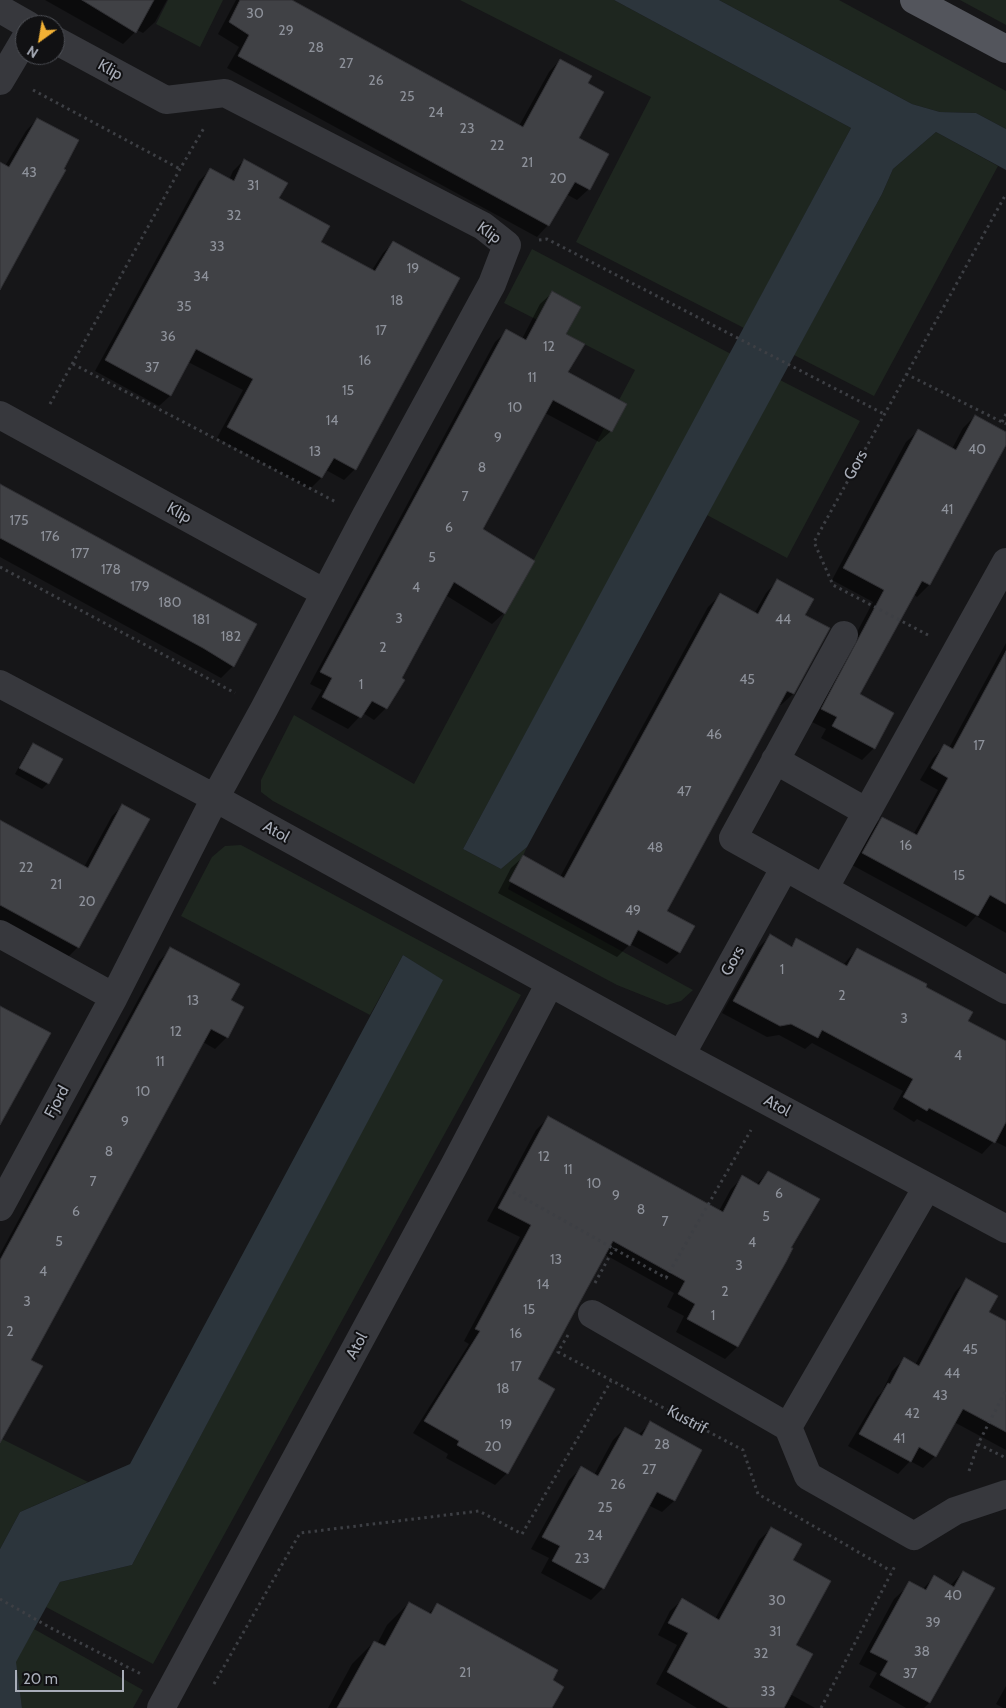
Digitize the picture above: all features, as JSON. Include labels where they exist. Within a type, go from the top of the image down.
[{"type":"main road","points":[[914,0],[1006,49]]},
{"type":"street","points":[[0,9],[15,18]]},
{"type":"street","name":"Klip","points":[[65,45],[166,100],[225,93],[482,226],[507,245],[492,284],[365,517],[264,709],[214,798]]},
{"type":"street","points":[[2,77],[15,56]]},
{"type":"street","name":"Klip","points":[[0,415],[325,593]]},
{"type":"street","points":[[824,889],[1006,562]]},
{"type":"street","points":[[844,635],[733,838],[1006,990]]},
{"type":"street","name":"Atol","points":[[0,684],[214,798],[681,1055],[1006,1229]]},
{"type":"street","points":[[775,760],[867,812]]},
{"type":"street","name":"Fjord","points":[[0,1206],[114,997],[214,798]]},
{"type":"street","name":"Gors","points":[[681,1055],[785,867]]},
{"type":"street","points":[[0,934],[114,997]]},
{"type":"street","name":"Atol","points":[[170,1702],[550,983]]},
{"type":"street","points":[[788,1427],[927,1187]]},
{"type":"street","points":[[585,1311],[788,1427],[808,1476],[914,1536],[955,1511],[1006,1494]]},
{"type":"path","points":[[2,77],[180,169]]},
{"type":"path","points":[[34,434],[180,169],[225,93]]},
{"type":"path","name":"Gors","points":[[957,650],[833,585],[814,542],[1006,194]]},
{"type":"path","points":[[507,245],[547,239],[884,414]]},
{"type":"path","points":[[73,364],[365,517]]},
{"type":"path","points":[[906,374],[1006,424]]},
{"type":"path","points":[[1002,422],[1006,414]]},
{"type":"path","points":[[0,566],[264,709]]},
{"type":"path","points":[[513,1192],[666,1278],[767,1101]]},
{"type":"path","name":"Kustrif","points":[[614,1248],[585,1311],[558,1352],[743,1450],[758,1494],[891,1571]]},
{"type":"path","points":[[210,1691],[300,1533],[479,1511],[522,1534],[611,1381]]},
{"type":"path","points":[[955,1511],[978,1444],[1006,1390]]},
{"type":"path","points":[[978,1444],[1006,1458]]},
{"type":"path","points":[[821,1708],[891,1571],[914,1536]]},
{"type":"path","points":[[0,1599],[170,1702]]},
{"type":"shaded area","points":[[168,0],[223,0],[200,47],[156,24]]},
{"type":"shaded area","points":[[460,0],[614,0],[851,128],[744,328],[576,242],[651,97]]},
{"type":"shaded area","points":[[614,0],[719,0],[912,104],[940,112],[976,113],[1006,129],[1006,170],[936,132],[893,169],[882,194],[527,847],[501,869],[463,849],[851,128]]},
{"type":"shaded area","points":[[719,0],[839,0],[1006,91],[1006,129],[976,113],[940,112],[912,104]]},
{"type":"shaded area","points":[[960,0],[1006,0],[1006,25]]},
{"type":"shaded area","points":[[936,132],[998,166],[874,396],[794,355],[882,194],[893,169]]},
{"type":"shaded area","points":[[532,249],[731,354],[463,849],[501,869],[527,847],[508,889],[693,990],[681,1001],[667,1005],[617,985],[273,801],[261,792],[261,780],[294,715],[414,784],[635,370],[504,303]]},
{"type":"shaded area","points":[[780,380],[860,421],[787,558],[707,515]]},
{"type":"shaded area","points":[[241,845],[521,995],[153,1664],[46,1607],[60,1582],[132,1565],[442,980],[403,955],[370,1015],[181,916],[212,857],[225,846]]},
{"type":"shaded area","points":[[403,955],[443,980],[132,1565],[60,1582],[16,1662],[22,1708],[0,1708],[0,1549],[20,1512],[130,1464]]},
{"type":"shaded area","points":[[0,1438],[88,1482],[20,1512],[0,1549]]},
{"type":"shaded area","points":[[34,1629],[143,1690],[133,1708],[22,1708],[15,1662]]},
{"type":"building","points":[[82,0],[154,0],[136,33]]},
{"type":"building","points":[[240,0],[292,0],[523,127],[560,59],[592,76],[588,83],[604,92],[579,138],[609,154],[590,190],[575,182],[549,226],[238,56],[249,35],[229,22]]},
{"type":"building","points":[[37,118],[79,140],[64,169],[66,170],[0,290],[0,162],[9,167]]},
{"type":"building","points":[[244,159],[288,183],[279,198],[330,226],[321,242],[375,271],[393,241],[460,278],[356,470],[334,458],[322,478],[227,427],[253,379],[196,349],[171,396],[105,360],[210,168],[234,181]]},
{"type":"building","points":[[552,291],[581,307],[566,334],[585,344],[568,372],[627,404],[612,432],[553,400],[483,529],[535,561],[505,614],[454,582],[402,678],[405,680],[387,709],[372,701],[361,718],[322,697],[332,678],[320,672],[506,329],[526,340]]},
{"type":"building","points":[[975,415],[1006,432],[1006,445],[930,585],[922,581],[860,694],[894,713],[875,749],[832,726],[837,717],[821,709],[884,590],[843,568],[918,429],[956,450]]},
{"type":"building","points":[[0,484],[257,624],[234,667],[203,648],[0,538]]},
{"type":"building","points":[[777,579],[814,599],[805,615],[830,628],[794,694],[787,691],[667,911],[695,926],[680,953],[638,930],[630,946],[509,881],[523,855],[564,878],[720,593],[758,614]]},
{"type":"building","points":[[1006,651],[1006,904],[990,895],[978,916],[862,853],[882,817],[917,835],[948,778],[931,768],[944,744],[953,749]]},
{"type":"building","points":[[33,743],[63,759],[49,784],[19,768]]},
{"type":"building","points":[[122,804],[150,819],[79,948],[0,905],[0,820],[88,868]]},
{"type":"building","points":[[770,934],[792,947],[796,938],[847,966],[857,948],[927,984],[926,987],[973,1012],[968,1021],[1006,1041],[1006,1122],[995,1143],[929,1108],[927,1111],[903,1097],[913,1079],[822,1030],[818,1038],[791,1024],[780,1026],[733,1001]]},
{"type":"building","points":[[170,947],[240,984],[231,1000],[244,1007],[228,1038],[211,1029],[31,1360],[43,1366],[0,1443],[0,1260]]},
{"type":"building","points":[[0,1006],[51,1033],[0,1125]]},
{"type":"building","points":[[548,1116],[723,1212],[742,1175],[759,1185],[768,1171],[820,1199],[791,1248],[793,1248],[786,1262],[738,1347],[687,1319],[695,1304],[678,1294],[685,1281],[613,1241],[538,1379],[555,1389],[508,1474],[457,1445],[459,1441],[424,1421],[480,1331],[475,1329],[531,1225],[498,1208]]},
{"type":"building","points":[[966,1278],[998,1296],[989,1312],[1006,1321],[1006,1432],[963,1409],[936,1457],[919,1447],[911,1462],[859,1434],[888,1383],[890,1384],[904,1357],[919,1366]]},
{"type":"building","points":[[650,1421],[702,1450],[675,1501],[657,1492],[604,1589],[552,1561],[560,1546],[542,1537],[581,1466],[598,1476],[625,1427],[642,1436]]},
{"type":"building","points":[[771,1527],[802,1544],[793,1560],[831,1581],[796,1645],[813,1654],[784,1708],[729,1708],[667,1672],[688,1633],[668,1623],[682,1598],[719,1620]]},
{"type":"building","points":[[963,1571],[995,1588],[930,1703],[880,1675],[888,1661],[870,1652],[909,1581],[926,1590],[934,1575],[954,1587]]},
{"type":"building","points":[[409,1602],[431,1614],[437,1603],[558,1670],[553,1680],[564,1687],[552,1708],[337,1708],[374,1641],[385,1646]]}]
